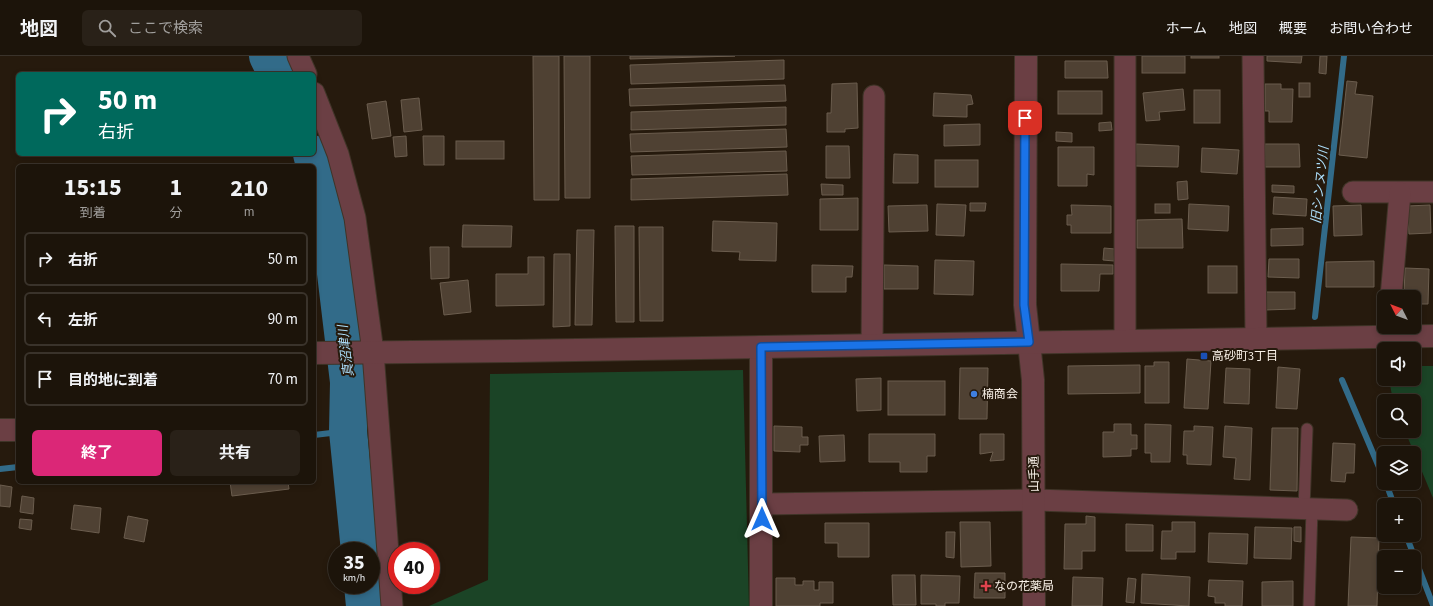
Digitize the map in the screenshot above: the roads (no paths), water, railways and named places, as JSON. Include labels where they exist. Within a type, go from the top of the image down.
[{"type":"street","points":[[298,56],[305,72]]},
{"type":"street","name":"山手通","points":[[1026,56],[1024,305],[1033,380],[1035,500],[1034,606]]},
{"type":"street","points":[[1125,56],[1125,340]]},
{"type":"street","points":[[1253,56],[1256,338]]},
{"type":"street","points":[[872,345],[874,96]]},
{"type":"street","points":[[316,98],[338,154],[356,218],[392,606]]},
{"type":"street","points":[[1353,192],[1433,192]]},
{"type":"street","points":[[1392,290],[1400,193]]},
{"type":"street","points":[[320,353],[514,352],[1256,338],[1377,332]]},
{"type":"street","points":[[1410,334],[1433,336]]},
{"type":"street","points":[[761,347],[763,504],[761,606]]},
{"type":"street","points":[[0,430],[16,430]]},
{"type":"street","points":[[763,504],[1035,500],[1347,510]]},
{"type":"lane","points":[[1307,429],[1309,606]]},
{"type":"waterway","name":"真沼津川","points":[[268,56],[276,72]]},
{"type":"waterway","name":"旧シンヌツ川","points":[[1315,317],[1344,56]]},
{"type":"waterway","name":"真沼津川","points":[[313,156],[315,164]]},
{"type":"waterway","name":"真沼津川","points":[[316,169],[330,223],[349,382],[348,431],[359,542]]},
{"type":"waterway","name":"旧シンヌツ川","points":[[1342,380],[1377,462]]},
{"type":"waterway","points":[[316,435],[348,431]]},
{"type":"waterway","points":[[0,469],[16,467]]},
{"type":"waterway","name":"旧シンヌツ川","points":[[1389,490],[1391,498]]},
{"type":"waterway","name":"旧シンヌツ川","points":[[1409,542],[1433,605]]},
{"type":"waterway","name":"真沼津川","points":[[364,594],[365,606]]},
{"type":"place","name":"高砂町3丁目","points":[[1204,356]]},
{"type":"place","name":"楠商会","points":[[974,394]]},
{"type":"place","name":"なの花薬局","points":[[986,586]]}]
